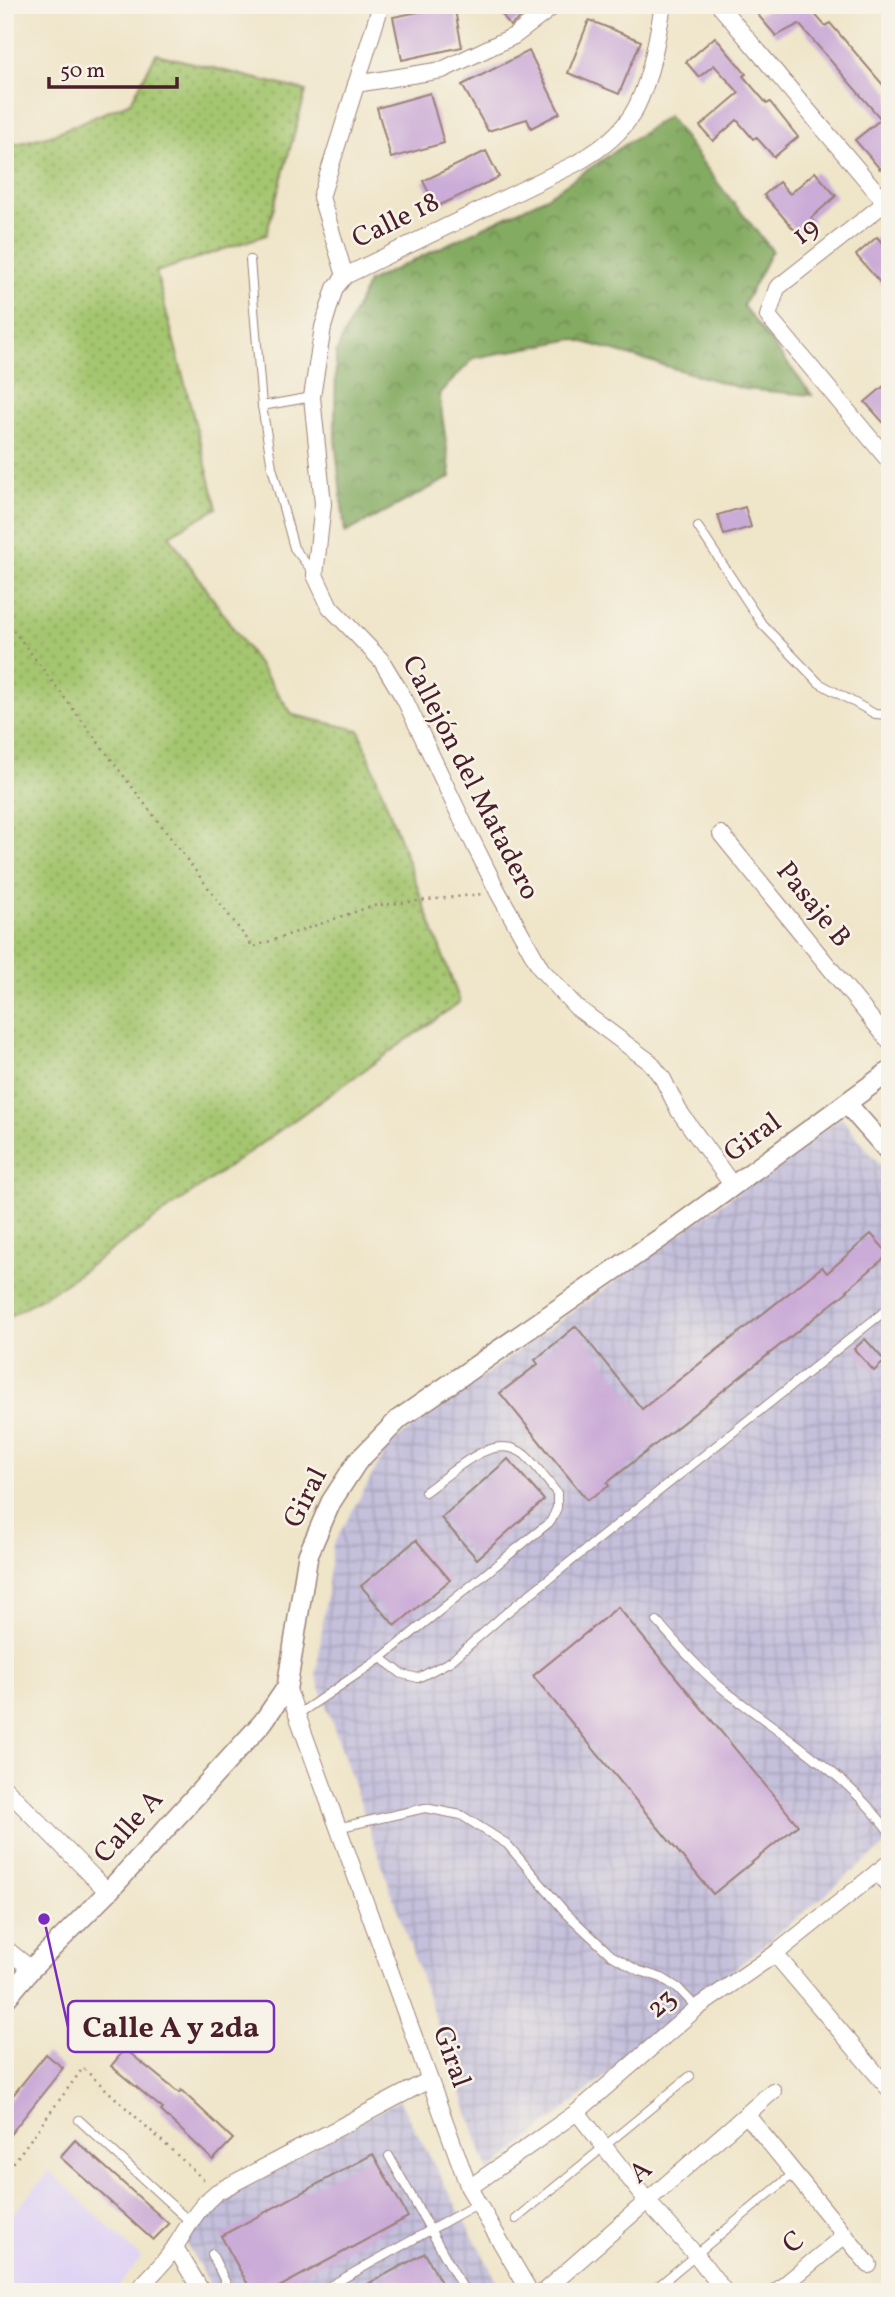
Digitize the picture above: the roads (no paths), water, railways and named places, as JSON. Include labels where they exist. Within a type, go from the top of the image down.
[{"type":"street","points":[[345,276],[321,197],[381,5]]},
{"type":"street","points":[[356,84],[442,70],[514,36],[555,5]]},
{"type":"street","name":"Calle 18","points":[[315,575],[323,504],[312,397],[323,327],[335,288],[345,276],[575,164],[600,149],[630,118],[655,52],[663,5]]},
{"type":"street","points":[[719,5],[888,203]]},
{"type":"street","name":"19","points":[[888,203],[777,288],[768,316],[890,462]]},
{"type":"street","name":"Callejón del Matadero","points":[[315,575],[330,607],[381,660],[405,700],[498,892],[541,969],[576,1007],[650,1062],[663,1079],[679,1111],[733,1186]]},
{"type":"street","name":"Pasaje B","points":[[721,834],[890,1042]]},
{"type":"street","name":"Giral","points":[[530,2292],[469,2188],[287,1687],[308,1555],[331,1502],[357,1462],[399,1419],[733,1186],[890,1071]]},
{"type":"street","points":[[847,1104],[890,1153]]},
{"type":"street","name":"Calle A","points":[[5,2000],[31,1969],[108,1892],[262,1722],[287,1687]]},
{"type":"street","points":[[5,1788],[108,1892]]},
{"type":"street","points":[[883,1867],[890,1887]]},
{"type":"street","name":"23","points":[[469,2188],[577,2112],[697,2008],[775,1954],[883,1867]]},
{"type":"street","points":[[5,1948],[31,1969]]},
{"type":"street","points":[[775,1954],[890,2090]]},
{"type":"street","points":[[136,2292],[176,2247],[205,2201],[217,2192],[429,2080]]},
{"type":"street","name":"A","points":[[543,2292],[773,2091]]},
{"type":"street","points":[[577,2112],[648,2202],[697,2256],[725,2292]]},
{"type":"street","points":[[746,2115],[869,2265]]},
{"type":"street","name":"C","points":[[776,2292],[845,2235]]},
{"type":"street","points":[[176,2247],[202,2292]]},
{"type":"lane","name":"Callejón del Matadero","points":[[250,260],[262,406],[272,467],[294,548],[315,575]]},
{"type":"lane","points":[[262,406],[312,397]]},
{"type":"lane","points":[[698,527],[762,625],[819,683],[875,714],[890,715]]},
{"type":"lane","points":[[381,1658],[402,1674],[418,1678],[451,1661],[506,1613],[890,1307]]},
{"type":"lane","points":[[297,1715],[381,1658],[551,1521],[557,1508],[557,1493],[524,1454],[499,1446],[484,1450],[425,1492]]},
{"type":"lane","points":[[657,1621],[699,1667],[726,1691],[771,1724],[875,1811],[890,1833]]},
{"type":"lane","points":[[337,1828],[425,1808],[461,1815],[507,1844],[566,1913],[611,1955],[637,1970],[662,1978],[678,1988],[697,2008]]},
{"type":"lane","points":[[516,2219],[690,2076]]},
{"type":"lane","points":[[79,2120],[190,2221]]},
{"type":"lane","points":[[389,2156],[466,2292]]},
{"type":"lane","points":[[651,2292],[795,2172]]},
{"type":"lane","points":[[319,2292],[477,2204]]},
{"type":"lane","points":[[212,2255],[230,2292]]},
{"type":"railway","points":[[5,8],[34,5]]},
{"type":"place","name":"Calle A y 2da","points":[[44,1919]]}]
